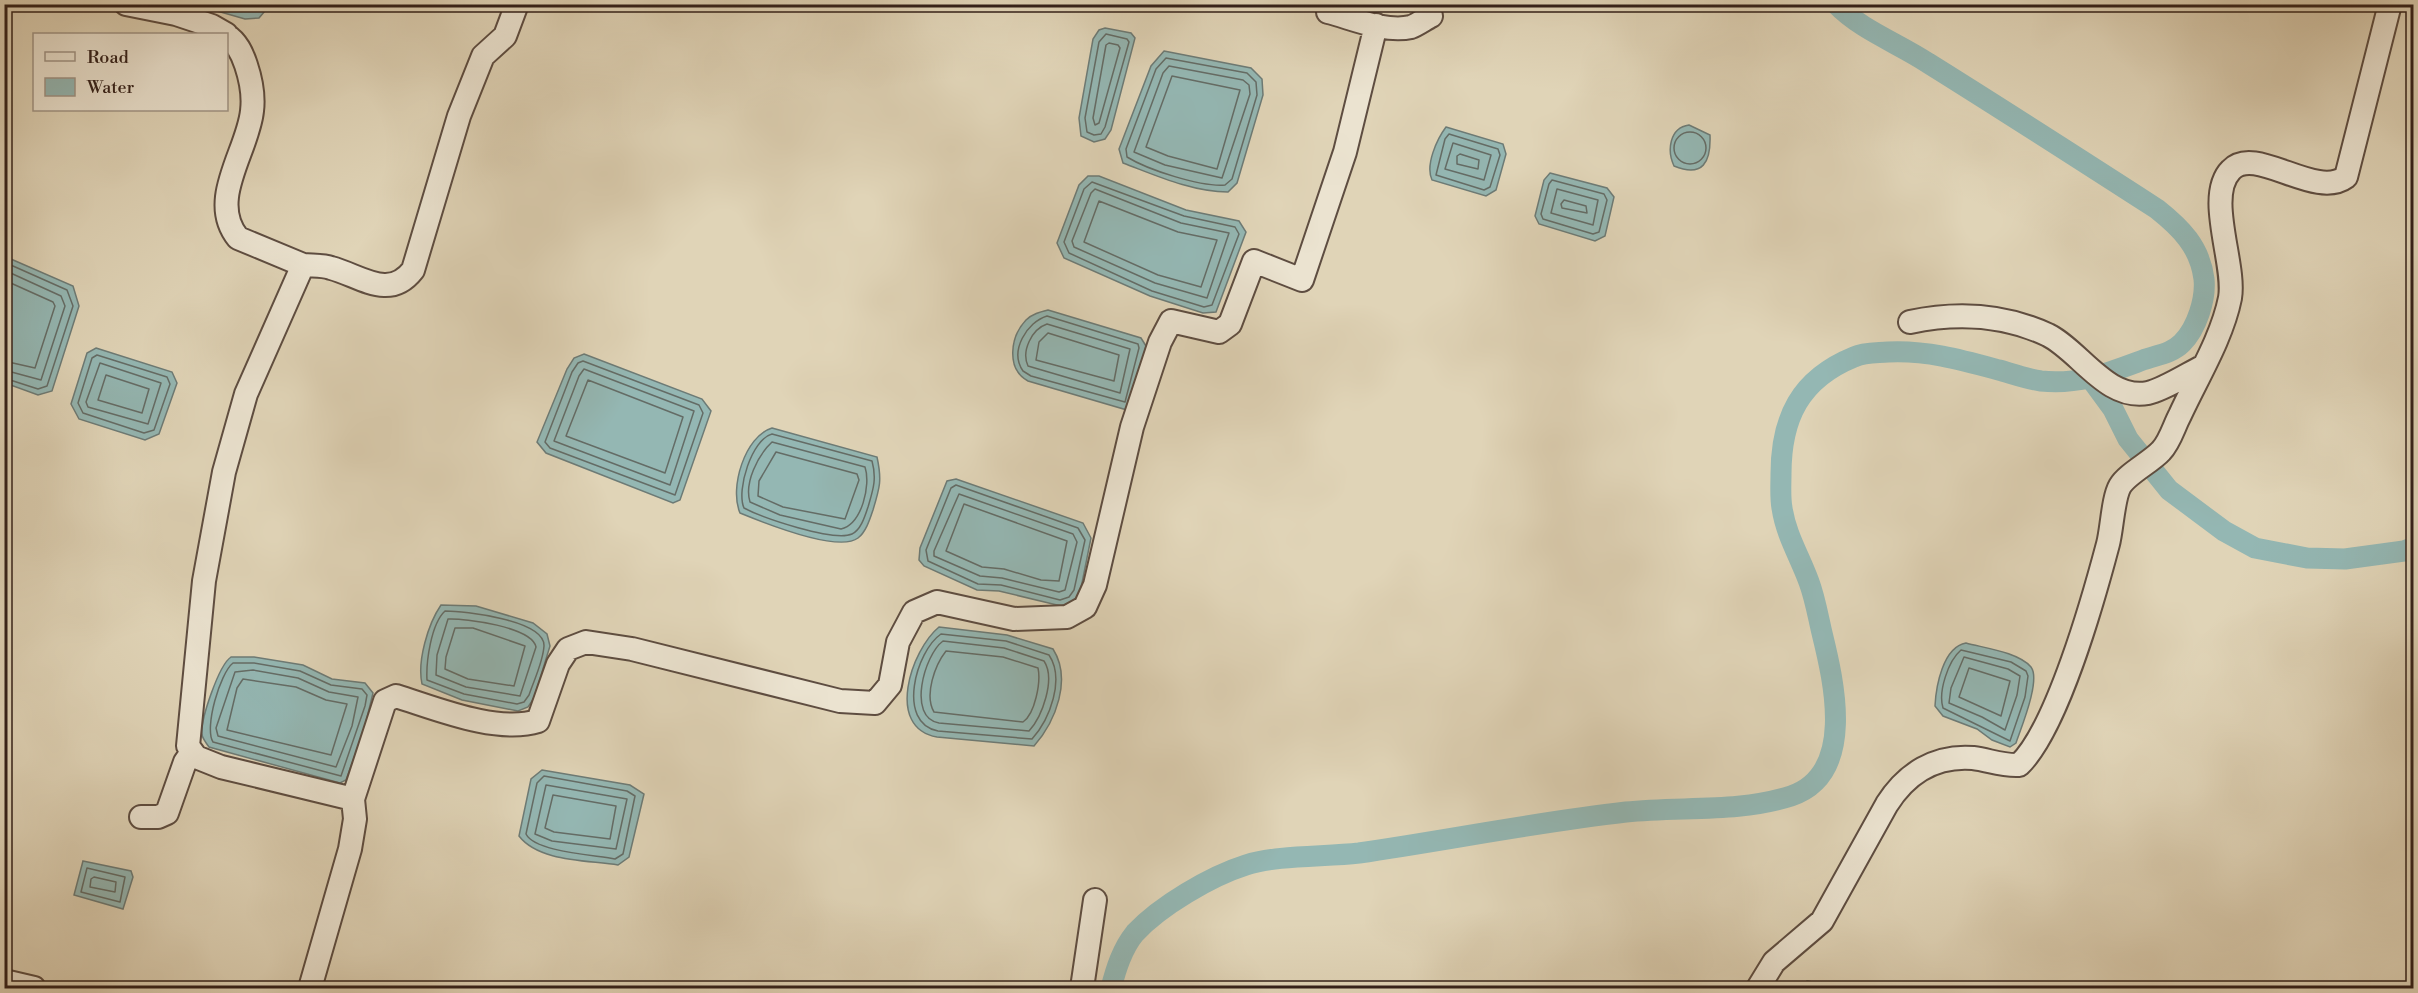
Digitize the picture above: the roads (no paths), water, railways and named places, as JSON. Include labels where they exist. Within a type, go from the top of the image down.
[{"type":"street","points":[[126,4],[176,14],[212,26],[223,33]]},
{"type":"street","points":[[228,36],[233,39],[242,54],[253,96],[252,113],[227,195],[232,232],[238,238],[303,265],[331,267],[356,278],[391,286],[404,282],[413,270],[459,116],[483,56],[505,36],[517,4]]},
{"type":"street","points":[[1758,988],[1774,962],[1822,921],[1887,804],[1899,786],[1916,770],[1940,762],[1972,758],[2003,766],[2019,765],[2028,756],[2044,729],[2071,661],[2108,543],[2120,486],[2163,450],[2221,327],[2230,299],[2232,275],[2220,210],[2228,174],[2232,168],[2250,162],[2323,184],[2339,182],[2346,177],[2390,4]]},
{"type":"street","points":[[1328,12],[1377,25],[1412,27],[1431,16]]},
{"type":"street","points":[[310,988],[350,849],[355,819],[353,799],[385,701],[396,696],[500,725],[526,725],[538,722],[558,664],[568,649],[586,642],[632,649],[840,701],[875,703],[890,685],[898,642],[914,612],[937,602],[1014,619],[1067,617],[1084,607],[1095,585],[1132,427],[1160,342],[1171,321],[1219,332],[1230,324],[1254,261],[1302,280],[1345,152],[1377,25]]},
{"type":"street","points":[[303,265],[246,394],[224,472],[204,581],[188,727],[188,746],[196,757],[221,767],[353,799]]},
{"type":"street","points":[[1910,322],[1944,315],[1998,318],[2050,336],[2093,371],[2115,386],[2130,392],[2149,393],[2202,367]]},
{"type":"street","points":[[141,817],[158,817],[167,813],[185,762],[192,752]]},
{"type":"street","points":[[1082,988],[1095,900]]},
{"type":"street","points":[[4,981],[34,988]]},
{"type":"water","points":[[196,5],[270,5],[259,18],[245,19]]},
{"type":"water","points":[[1105,28],[1131,33],[1135,38],[1111,130],[1105,139],[1094,142],[1081,136],[1079,118],[1093,39],[1099,30]]},
{"type":"water","points":[[1164,51],[1251,68],[1262,79],[1263,95],[1237,183],[1228,192],[1187,186],[1123,163],[1119,149],[1151,66]]},
{"type":"water","points":[[1689,125],[1710,135],[1707,160],[1698,169],[1692,170],[1674,166],[1670,147],[1677,131]]},
{"type":"water","points":[[1446,127],[1503,144],[1506,154],[1496,190],[1486,196],[1432,180],[1431,160],[1439,138]]},
{"type":"water","points":[[1550,173],[1607,188],[1614,197],[1605,236],[1595,241],[1539,224],[1535,216],[1544,180]]},
{"type":"water","points":[[1088,176],[1099,176],[1186,210],[1239,221],[1246,232],[1216,312],[1203,313],[1150,296],[1064,258],[1057,243],[1079,185]]},
{"type":"water","points":[[4,256],[73,286],[79,306],[52,391],[38,395],[5,383]]},
{"type":"water","points":[[1048,310],[1141,338],[1146,346],[1140,377],[1127,410],[1028,381],[1021,376],[1013,361],[1016,335],[1028,318]]},
{"type":"water","points":[[96,348],[172,372],[177,383],[159,434],[145,440],[79,419],[71,404],[87,353]]},
{"type":"water","points":[[584,354],[702,399],[711,411],[680,500],[673,503],[546,453],[537,442],[567,369],[574,358]]},
{"type":"water","points":[[772,428],[877,457],[880,478],[877,495],[867,525],[858,538],[848,542],[818,539],[782,529],[740,513],[737,490],[742,464],[754,441],[762,433]]},
{"type":"water","points":[[956,479],[1083,523],[1091,538],[1080,593],[1073,602],[1061,606],[999,591],[977,590],[924,566],[919,560],[920,548],[947,481]]},
{"type":"water","points":[[441,605],[476,606],[533,623],[547,634],[550,646],[534,698],[528,707],[518,711],[462,700],[422,684],[422,654],[432,622]]},
{"type":"water","points":[[939,627],[1007,635],[1053,649],[1059,661],[1061,673],[1059,699],[1049,725],[1034,746],[937,737],[921,731],[911,719],[907,704],[912,670],[929,638]]},
{"type":"water","points":[[1966,643],[2009,654],[2031,667],[2034,682],[2032,693],[2016,743],[2010,747],[1992,740],[1977,729],[1943,716],[1935,706],[1939,678],[1946,659],[1958,646]]},
{"type":"water","points":[[231,657],[254,657],[303,665],[332,679],[365,683],[373,693],[364,730],[346,780],[340,783],[209,747],[202,735],[204,718],[216,681]]},
{"type":"water","points":[[542,770],[630,785],[644,794],[629,857],[618,865],[565,858],[539,851],[519,836],[531,779]]},
{"type":"water","points":[[83,861],[131,871],[133,877],[123,909],[74,895]]},
{"type":"water","points":[[1807,981],[1849,988],[1799,988]]},
{"type":"waterway","points":[[1111,988],[1123,952],[1135,933],[1158,913],[1187,893],[1217,876],[1246,865],[1286,858],[1359,853],[1626,812],[1750,805],[1791,796],[1811,785],[1825,768],[1833,748],[1835,700],[1815,601],[1787,527],[1782,508],[1781,491],[1785,435],[1797,403],[1807,389],[1835,366],[1858,355],[1888,352],[1944,356],[2041,381],[2081,380],[2168,352],[2178,347],[2187,337],[2199,313],[2204,295],[2204,279],[2194,248],[2174,223],[2157,209],[2014,117],[1880,36],[1836,4]]},
{"type":"waterway","points":[[2091,379],[2113,409],[2128,439],[2169,490],[2224,531],[2255,548],[2307,558],[2345,559],[2404,551],[2414,547]]}]
